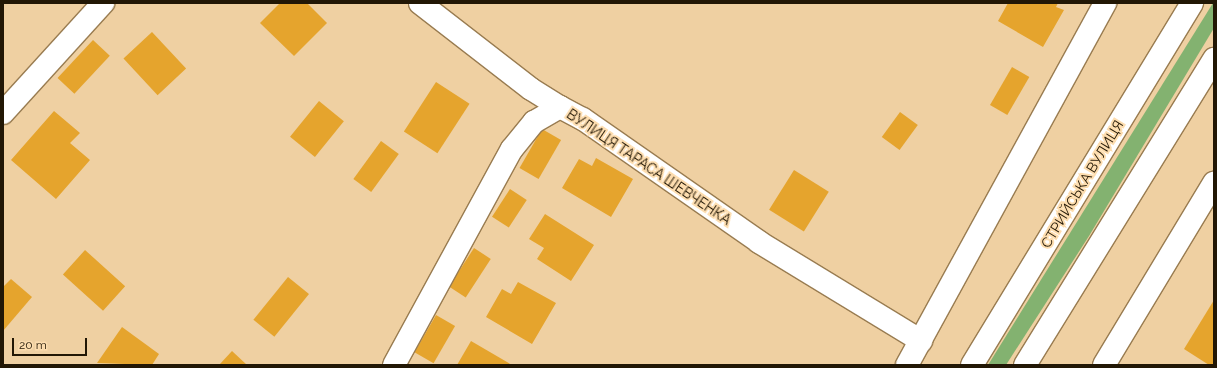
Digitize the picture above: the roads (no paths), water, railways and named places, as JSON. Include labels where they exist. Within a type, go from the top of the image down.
[{"type":"main road","points":[[3,113],[103,3]]},
{"type":"main road","points":[[420,3],[532,89],[560,107]]},
{"type":"main road","points":[[907,365],[921,342],[1105,3]]},
{"type":"main road","name":"СТРИЙСЬКА ВУЛИЦЯ","points":[[972,365],[1192,3]]},
{"type":"main road","points":[[1025,365],[1214,60]]},
{"type":"main road","name":"ВУЛИЦЯ ТАРАСА ШЕВЧЕНКА","points":[[394,365],[512,149],[534,122],[560,107],[583,119],[759,242],[921,342]]},
{"type":"main road","points":[[1104,365],[1214,183]]}]
